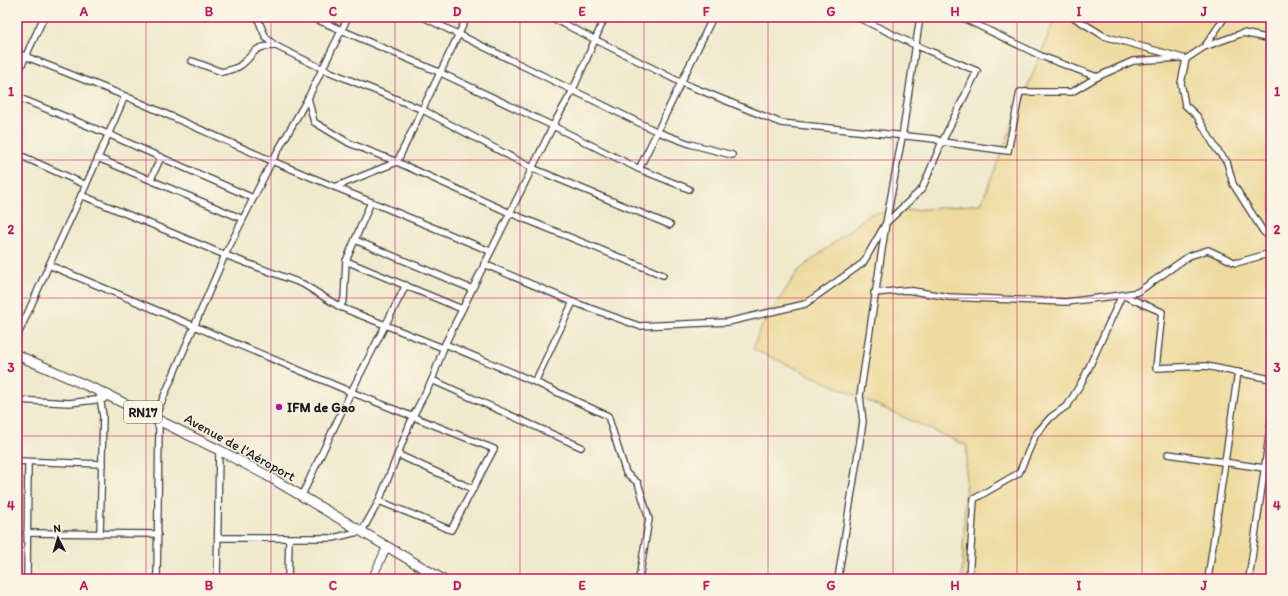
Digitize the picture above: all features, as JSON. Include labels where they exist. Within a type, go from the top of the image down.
[{"type":"main road","name":"Avenue de l'Aéroport","points":[[17,355],[155,417],[220,450],[266,475],[442,579]]},
{"type":"street","points":[[17,75],[27,57],[44,17]]},
{"type":"street","points":[[257,17],[266,38],[276,46],[324,69],[424,110],[532,168],[670,225]]},
{"type":"street","points":[[311,17],[441,73],[554,126],[639,169],[689,189]]},
{"type":"street","points":[[157,579],[159,428],[155,417],[196,327],[225,256],[272,161],[324,69],[348,17]]},
{"type":"street","points":[[422,17],[459,34],[572,92],[658,132],[690,144],[732,155]]},
{"type":"street","points":[[335,187],[397,162],[424,110],[466,17]]},
{"type":"street","points":[[550,17],[680,82],[781,123],[902,137],[934,139],[942,142],[1008,151],[1020,92],[1072,92],[1097,77],[1133,61],[1186,58],[1204,47],[1243,33],[1271,39]]},
{"type":"street","points":[[218,538],[333,538],[362,531],[379,501],[399,455],[413,416],[432,380],[444,346],[490,251],[572,92],[594,38],[605,17]]},
{"type":"street","points":[[639,169],[712,17]]},
{"type":"street","points":[[484,264],[573,302],[639,326],[728,322],[804,304],[863,263],[886,222],[922,189],[942,142],[977,71],[857,17]]},
{"type":"street","points":[[838,579],[863,422],[860,396],[874,293],[902,137],[920,17]]},
{"type":"street","points":[[961,17],[1041,56],[1097,77]]},
{"type":"street","points":[[1074,17],[1104,36],[1179,58]]},
{"type":"street","points":[[1204,47],[1225,17]]},
{"type":"street","points":[[192,60],[222,72],[238,67],[254,51],[264,46],[276,46]]},
{"type":"street","points":[[17,53],[126,96],[272,161],[490,251]]},
{"type":"street","points":[[1186,58],[1181,83],[1185,105],[1197,116],[1217,150],[1227,162],[1234,184],[1263,231],[1271,239]]},
{"type":"street","points":[[17,337],[126,96]]},
{"type":"street","points":[[17,97],[108,134],[253,198]]},
{"type":"street","points":[[308,98],[314,122],[349,144],[397,162],[510,213],[663,275]]},
{"type":"street","points":[[17,154],[86,184]]},
{"type":"street","points":[[151,179],[161,157]]},
{"type":"street","points":[[98,158],[243,219]]},
{"type":"street","points":[[81,195],[225,256],[303,284],[340,307],[386,326],[444,346],[536,382],[608,416],[626,473],[638,483],[649,519],[639,579]]},
{"type":"street","points":[[340,307],[344,299],[346,261],[371,202]]},
{"type":"street","points":[[355,240],[472,289]]},
{"type":"street","points":[[874,293],[907,290],[949,297],[1066,302],[1138,292],[1189,256],[1208,250],[1236,263],[1271,254]]},
{"type":"street","points":[[346,261],[462,309]]},
{"type":"street","points":[[49,265],[351,392],[494,449],[451,530],[379,501]]},
{"type":"street","points":[[301,497],[351,392],[406,285]]},
{"type":"street","points":[[1122,295],[1162,312],[1156,368],[1206,366],[1271,378]]},
{"type":"street","points":[[969,579],[974,499],[1020,472],[1036,434],[1051,417],[1068,405],[1084,378],[1122,295]]},
{"type":"street","points":[[536,382],[573,302]]},
{"type":"street","points":[[1208,579],[1238,372]]},
{"type":"street","points":[[432,380],[581,447]]},
{"type":"street","points":[[99,391],[101,401],[102,464],[100,533]]},
{"type":"street","points":[[17,400],[69,403],[101,401],[110,397]]},
{"type":"street","points":[[1249,579],[1271,422]]},
{"type":"street","points":[[217,579],[220,450]]},
{"type":"street","points":[[1168,454],[1271,470]]},
{"type":"street","points":[[399,455],[472,489]]},
{"type":"street","points":[[17,461],[102,464]]},
{"type":"street","points":[[27,579],[28,462]]},
{"type":"street","points":[[28,533],[158,534]]},
{"type":"street","points":[[288,579],[289,539]]},
{"type":"street","points":[[372,579],[387,546]]},
{"type":"sand","points":[[1091,17],[1271,17],[1271,579],[962,579],[967,446],[753,349],[759,331],[798,271],[870,214],[981,204],[1055,18],[1080,22]]},
{"type":"place","name":"IFM de Gao","points":[[279,407]]}]
